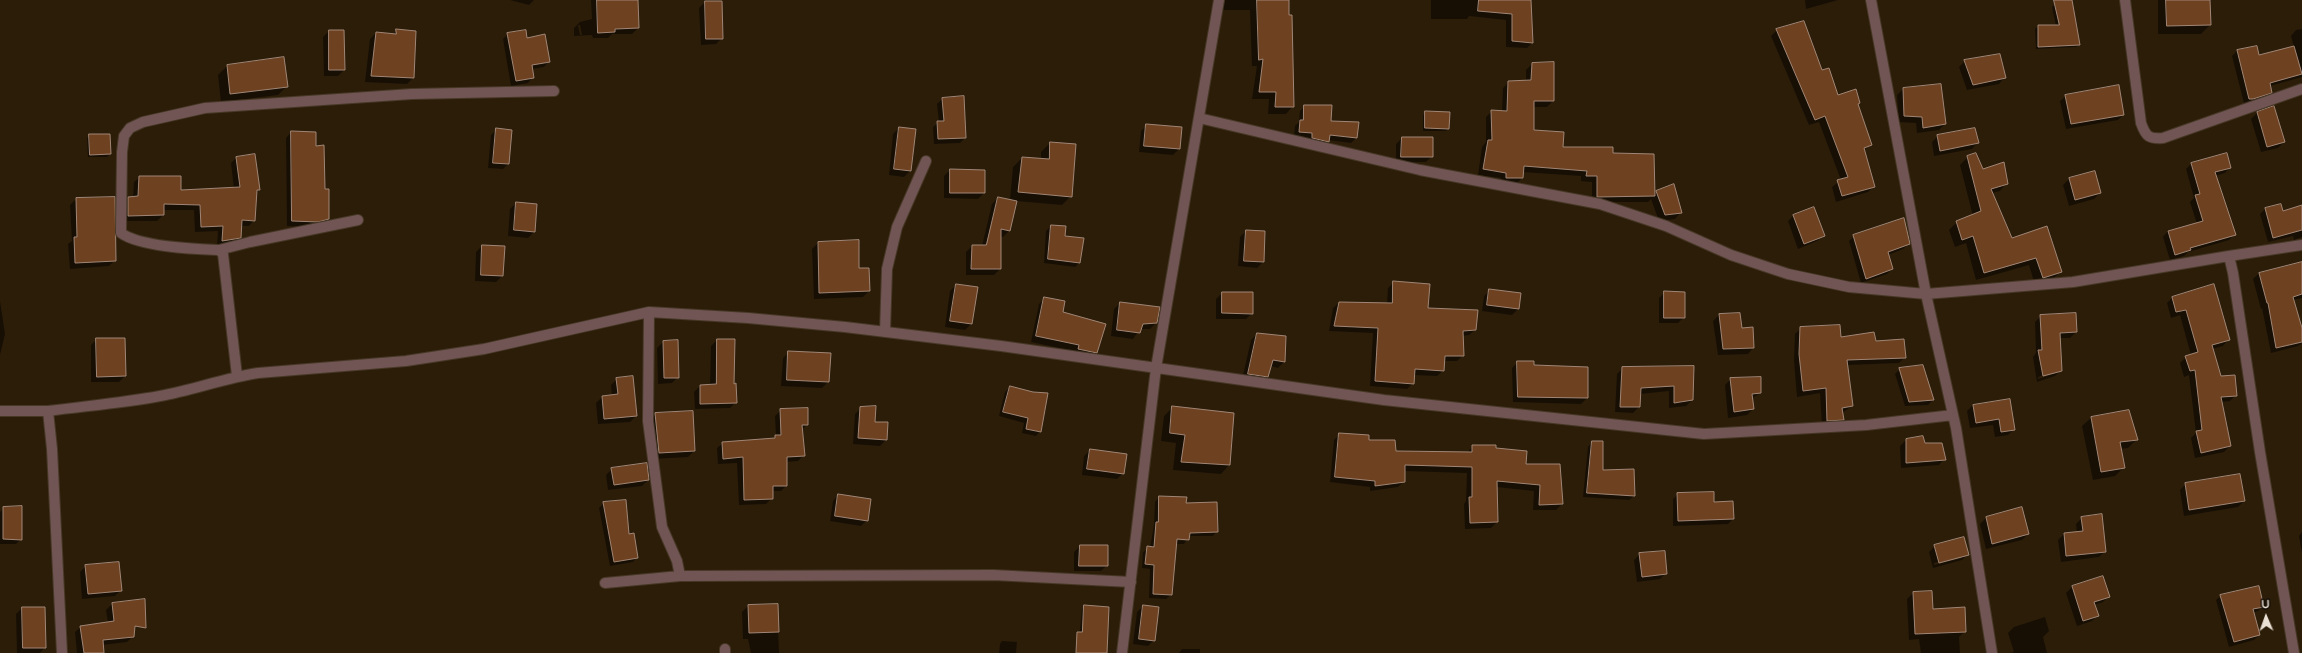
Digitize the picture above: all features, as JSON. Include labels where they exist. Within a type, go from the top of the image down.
[{"type":"street","points":[[1122,653],[1156,368],[1219,0]]},
{"type":"street","points":[[1871,0],[1926,294],[1953,415],[1992,653]]},
{"type":"street","points":[[2125,0],[2141,123],[2145,135],[2151,139],[2163,138],[2302,89]]},
{"type":"street","points":[[358,220],[220,250],[195,249],[136,240],[121,233],[122,152],[124,136],[130,128],[143,122],[205,108],[412,94],[554,91]]},
{"type":"street","points":[[1199,118],[1420,170],[1600,204],[1666,226],[1731,255],[1788,274],[1848,287],[1926,294],[2073,282],[2302,245]]},
{"type":"street","points":[[885,332],[886,268],[897,228],[926,161]]},
{"type":"street","points":[[220,250],[223,254],[237,376]]},
{"type":"street","points":[[2229,256],[2233,273],[2260,452],[2294,653]]},
{"type":"street","points":[[0,411],[48,411],[158,397],[196,389],[237,376],[406,361],[476,350],[649,312],[748,318],[885,332],[1384,400],[1704,434],[1866,425],[1953,415]]},
{"type":"street","points":[[649,312],[648,421],[662,528],[677,560],[680,576]]},
{"type":"street","points":[[48,411],[53,464],[62,653]]},
{"type":"street","points":[[606,583],[680,576],[993,575],[1131,582]]},
{"type":"building","points":[[597,0],[638,0],[639,28],[615,29],[615,32],[598,33]]},
{"type":"building","points":[[1257,0],[1289,0],[1289,15],[1292,15],[1294,107],[1275,107],[1276,92],[1259,92],[1263,59],[1259,60]]},
{"type":"building","points":[[1479,0],[1531,0],[1533,43],[1512,41],[1512,14],[1478,11]]},
{"type":"building","points":[[2054,0],[2072,0],[2080,45],[2038,47],[2038,25],[2059,25]]},
{"type":"building","points":[[2166,0],[2210,0],[2211,25],[2167,26]]},
{"type":"building","points":[[705,1],[722,1],[723,39],[706,39]]},
{"type":"building","points":[[1804,21],[1822,70],[1829,68],[1838,95],[1856,89],[1860,103],[1858,104],[1872,145],[1864,148],[1875,187],[1842,196],[1837,180],[1848,177],[1825,116],[1815,120],[1776,29]]},
{"type":"building","points":[[396,29],[416,31],[414,78],[371,76],[376,32],[396,34]]},
{"type":"building","points":[[329,30],[344,30],[345,70],[329,70]]},
{"type":"building","points":[[526,30],[527,38],[545,34],[550,62],[532,65],[534,78],[516,81],[507,33]]},
{"type":"building","points":[[2257,46],[2259,55],[2294,46],[2302,74],[2270,83],[2272,93],[2249,99],[2237,50]]},
{"type":"building","points":[[2000,54],[2006,78],[1973,85],[1964,60]]},
{"type":"building","points":[[284,57],[288,87],[230,94],[227,65]]},
{"type":"building","points":[[1554,62],[1554,101],[1534,101],[1534,130],[1564,132],[1563,147],[1613,147],[1613,153],[1654,154],[1655,196],[1597,197],[1597,176],[1586,176],[1587,171],[1524,166],[1523,178],[1506,178],[1506,173],[1483,169],[1488,140],[1492,140],[1491,110],[1507,111],[1508,81],[1531,80],[1532,63]]},
{"type":"building","points":[[1941,84],[1946,124],[1923,128],[1922,117],[1904,116],[1903,88]]},
{"type":"building","points":[[2119,85],[2124,115],[2071,124],[2065,95]]},
{"type":"building","points":[[964,96],[966,138],[938,139],[937,121],[944,121],[942,98]]},
{"type":"building","points":[[1304,105],[1332,105],[1331,121],[1359,122],[1357,138],[1330,135],[1329,142],[1312,138],[1312,133],[1299,132],[1300,120],[1303,120]]},
{"type":"building","points":[[2274,106],[2285,142],[2267,147],[2257,112]]},
{"type":"building","points":[[1425,111],[1450,112],[1449,129],[1425,128]]},
{"type":"building","points":[[1146,124],[1182,127],[1180,149],[1144,146]]},
{"type":"building","points":[[899,127],[916,129],[911,171],[894,169]]},
{"type":"building","points":[[496,128],[512,130],[509,164],[493,163]]},
{"type":"building","points":[[1975,128],[1979,143],[1940,151],[1937,135]]},
{"type":"building","points":[[291,131],[316,132],[316,146],[324,145],[325,189],[329,189],[329,219],[318,222],[292,221]]},
{"type":"building","points":[[89,134],[110,134],[111,154],[90,155]]},
{"type":"building","points":[[1402,137],[1433,137],[1433,157],[1401,157]]},
{"type":"building","points":[[1050,142],[1076,144],[1072,197],[1018,192],[1022,157],[1049,159]]},
{"type":"building","points":[[1976,153],[1983,169],[2004,162],[2008,184],[1991,189],[2012,238],[2047,226],[2062,272],[2043,278],[2036,258],[1984,273],[1973,236],[1962,240],[1956,221],[1981,211],[1967,156]]},
{"type":"building","points":[[2227,153],[2231,168],[2215,172],[2236,235],[2190,248],[2191,250],[2175,255],[2168,231],[2203,221],[2195,195],[2200,194],[2191,163]]},
{"type":"building","points":[[255,154],[260,190],[257,190],[255,221],[242,220],[241,238],[222,241],[223,226],[201,227],[200,205],[164,204],[164,215],[128,216],[128,197],[138,196],[139,176],[181,176],[181,190],[240,187],[236,157]]},
{"type":"building","points":[[950,169],[985,170],[985,193],[950,193]]},
{"type":"building","points":[[2095,171],[2101,193],[2075,200],[2069,178]]},
{"type":"building","points":[[1674,184],[1682,213],[1665,215],[1656,191]]},
{"type":"building","points":[[115,197],[116,261],[75,263],[74,237],[77,237],[76,198]]},
{"type":"building","points":[[998,197],[1017,201],[1010,231],[1001,229],[1001,269],[971,269],[972,245],[986,245]]},
{"type":"building","points":[[516,202],[537,204],[535,232],[514,230]]},
{"type":"building","points":[[2281,204],[2283,211],[2302,205],[2302,230],[2273,238],[2265,208]]},
{"type":"building","points":[[1814,207],[1825,236],[1804,244],[1793,215]]},
{"type":"building","points":[[1904,218],[1910,244],[1888,252],[1893,269],[1866,279],[1853,235]]},
{"type":"building","points":[[1051,225],[1066,226],[1065,236],[1084,238],[1080,263],[1048,259]]},
{"type":"building","points":[[1246,230],[1265,231],[1264,262],[1244,261]]},
{"type":"building","points":[[859,240],[859,268],[869,268],[870,291],[819,293],[818,242]]},
{"type":"building","points":[[482,245],[505,246],[503,276],[481,275]]},
{"type":"building","points":[[2302,262],[2302,294],[2293,297],[2302,328],[2302,342],[2276,348],[2268,303],[2259,273]]},
{"type":"building","points":[[1393,281],[1430,284],[1428,308],[1478,310],[1476,330],[1463,331],[1464,356],[1445,356],[1444,371],[1415,369],[1414,384],[1375,381],[1378,328],[1334,326],[1339,302],[1392,303]]},
{"type":"building","points":[[956,284],[978,287],[972,324],[950,321]]},
{"type":"building","points":[[2214,284],[2230,340],[2212,345],[2221,376],[2235,375],[2237,396],[2221,397],[2231,446],[2201,453],[2196,431],[2202,430],[2195,370],[2190,371],[2185,356],[2198,352],[2186,310],[2176,312],[2172,297]]},
{"type":"building","points":[[1489,289],[1521,293],[1519,309],[1487,305]]},
{"type":"building","points":[[1664,291],[1685,292],[1685,318],[1664,318]]},
{"type":"building","points":[[1222,292],[1253,292],[1253,314],[1222,313]]},
{"type":"building","points":[[1044,297],[1065,301],[1063,312],[1106,324],[1097,353],[1078,349],[1079,345],[1036,336]]},
{"type":"building","points":[[1120,302],[1160,307],[1157,323],[1143,324],[1140,333],[1117,330]]},
{"type":"building","points":[[1740,313],[1742,328],[1753,327],[1754,348],[1723,349],[1719,314]]},
{"type":"building","points":[[2076,313],[2077,332],[2060,333],[2062,371],[2043,376],[2038,350],[2042,350],[2040,315]]},
{"type":"building","points":[[1840,325],[1841,337],[1874,332],[1876,341],[1904,339],[1906,358],[1847,360],[1853,406],[1842,408],[1844,420],[1827,421],[1826,388],[1803,391],[1799,354],[1800,327]]},
{"type":"building","points":[[1257,333],[1286,336],[1285,362],[1273,360],[1268,377],[1248,374]]},
{"type":"building","points":[[96,338],[125,338],[126,376],[97,377]]},
{"type":"building","points":[[717,339],[735,339],[734,384],[736,383],[737,403],[700,404],[700,385],[716,384]]},
{"type":"building","points":[[678,340],[679,378],[664,378],[663,341]]},
{"type":"building","points":[[788,351],[831,353],[829,382],[787,380]]},
{"type":"building","points":[[1517,361],[1534,361],[1534,365],[1588,367],[1588,398],[1518,397]]},
{"type":"building","points":[[1923,365],[1934,400],[1909,402],[1899,368]]},
{"type":"building","points":[[1694,366],[1693,400],[1674,403],[1674,386],[1641,388],[1640,407],[1620,407],[1622,367]]},
{"type":"building","points":[[633,376],[637,416],[604,419],[602,396],[618,394],[616,378]]},
{"type":"building","points":[[1761,377],[1761,393],[1752,394],[1754,409],[1734,412],[1730,378]]},
{"type":"building","points":[[1010,386],[1033,392],[1048,393],[1041,432],[1026,429],[1028,418],[1003,412]]},
{"type":"building","points":[[2010,399],[2015,430],[2001,432],[1999,419],[1976,423],[1973,405]]},
{"type":"building","points":[[876,406],[875,422],[888,422],[887,440],[858,438],[860,407]]},
{"type":"building","points":[[1172,406],[1234,413],[1230,465],[1181,462],[1185,435],[1170,433]]},
{"type":"building","points":[[808,408],[808,425],[802,425],[805,456],[787,457],[787,486],[773,486],[773,499],[744,500],[743,457],[723,459],[722,442],[775,438],[775,435],[781,435],[780,409]]},
{"type":"building","points":[[2129,410],[2138,440],[2120,442],[2125,468],[2101,472],[2091,417]]},
{"type":"building","points":[[693,411],[695,451],[659,453],[655,413]]},
{"type":"building","points":[[1339,433],[1369,435],[1369,440],[1395,440],[1396,451],[1472,452],[1472,445],[1496,445],[1496,448],[1527,451],[1526,464],[1560,464],[1563,504],[1539,505],[1540,485],[1497,481],[1498,522],[1470,523],[1469,497],[1472,497],[1472,467],[1405,465],[1405,482],[1375,486],[1375,481],[1335,477]]},
{"type":"building","points":[[1923,436],[1925,443],[1942,443],[1946,460],[1906,463],[1906,439]]},
{"type":"building","points":[[1592,441],[1603,441],[1603,470],[1634,469],[1635,496],[1587,493]]},
{"type":"building","points":[[1090,449],[1127,454],[1124,474],[1087,469]]},
{"type":"building","points":[[647,463],[649,480],[614,485],[611,468]]},
{"type":"building","points":[[2240,474],[2245,501],[2189,510],[2185,483]]},
{"type":"building","points":[[1714,492],[1714,502],[1733,501],[1734,519],[1678,521],[1677,493]]},
{"type":"building","points":[[838,494],[871,499],[868,521],[835,516]]},
{"type":"building","points":[[1159,496],[1187,497],[1186,503],[1217,502],[1218,532],[1190,533],[1189,540],[1177,539],[1172,595],[1153,594],[1154,565],[1145,564],[1147,546],[1154,547],[1156,522],[1158,522]]},
{"type":"building","points":[[626,500],[629,534],[634,533],[638,558],[614,562],[603,502]]},
{"type":"building","points":[[22,506],[22,540],[3,539],[3,507]]},
{"type":"building","points":[[2022,507],[2029,534],[1992,544],[1986,517]]},
{"type":"building","points":[[2102,514],[2106,552],[2066,556],[2064,533],[2083,531],[2081,517]]},
{"type":"building","points":[[1964,537],[1969,555],[1939,563],[1934,545]]},
{"type":"building","points":[[1080,545],[1108,545],[1108,566],[1079,566]]},
{"type":"building","points":[[1665,551],[1667,574],[1642,577],[1639,553]]},
{"type":"building","points":[[119,562],[122,591],[88,594],[85,565]]},
{"type":"building","points":[[2103,576],[2110,597],[2094,602],[2099,616],[2083,621],[2072,586]]},
{"type":"building","points":[[2259,586],[2264,607],[2253,609],[2260,635],[2234,642],[2220,595]]},
{"type":"building","points":[[1932,591],[1933,609],[1965,607],[1966,632],[1915,634],[1913,592]]},
{"type":"building","points":[[145,599],[146,628],[135,626],[134,637],[103,640],[104,653],[84,653],[80,626],[114,621],[112,603]]},
{"type":"building","points":[[778,604],[779,632],[749,633],[748,605]]},
{"type":"building","points":[[1084,605],[1109,607],[1107,653],[1076,653],[1077,632],[1082,632]]},
{"type":"building","points":[[1143,605],[1159,607],[1155,641],[1139,639]]},
{"type":"building","points":[[22,607],[45,607],[46,648],[23,648]]}]
